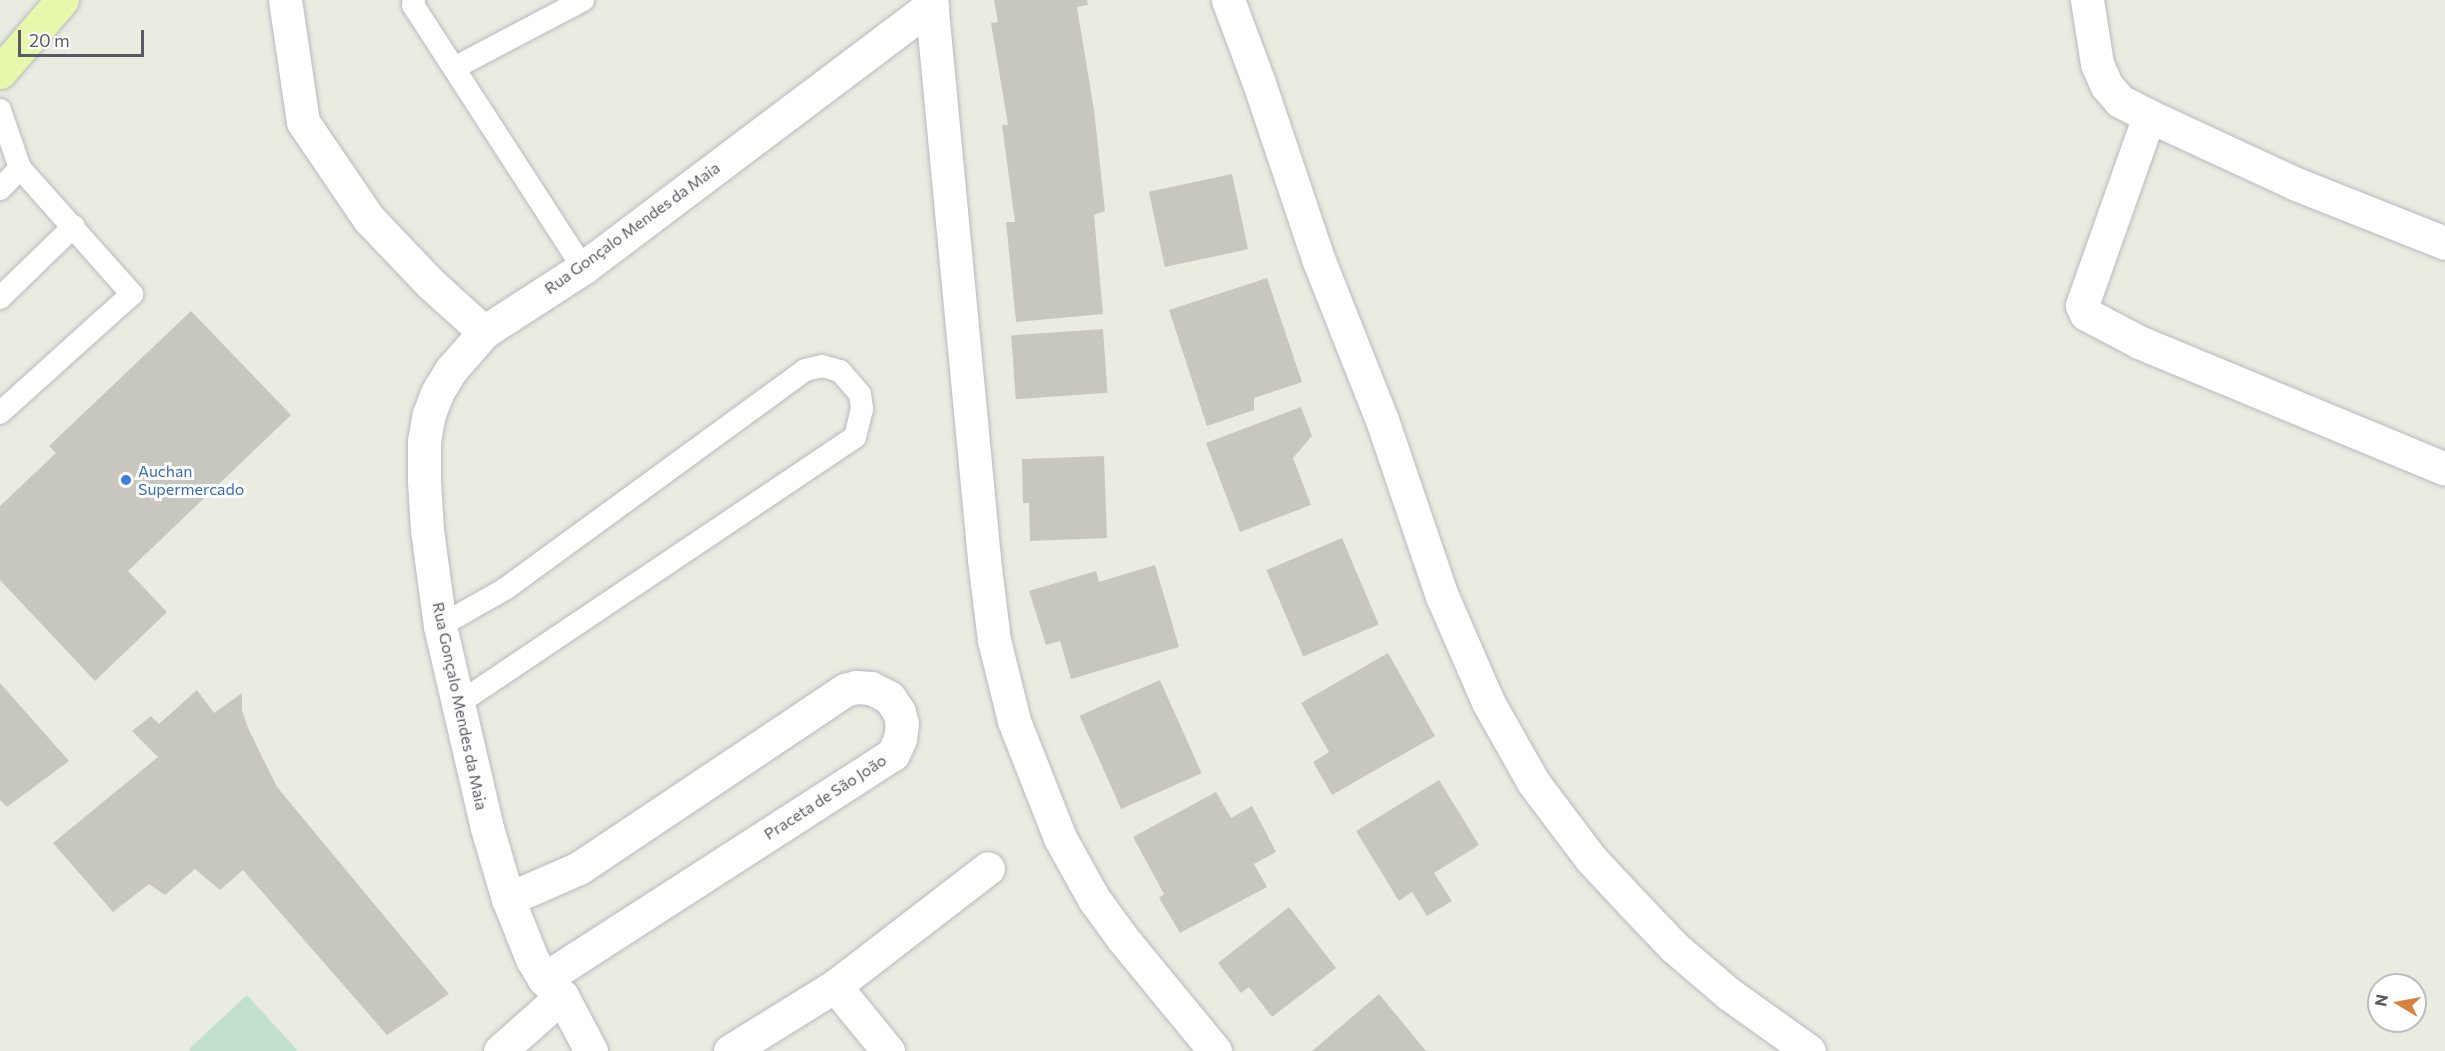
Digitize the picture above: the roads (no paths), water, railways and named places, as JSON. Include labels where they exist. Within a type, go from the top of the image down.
[{"type":"main road","points":[[0,72],[62,0]]},
{"type":"street","points":[[285,0],[303,122],[369,219],[431,284],[484,332]]},
{"type":"street","points":[[1228,0],[1319,261],[1382,420],[1442,596],[1488,702],[1533,782],[1598,867],[1674,947],[1729,994],[1809,1051]]},
{"type":"street","points":[[2087,0],[2097,64],[2107,86],[2120,101],[2296,184],[2445,243]]},
{"type":"street","points":[[932,2],[984,560],[994,640],[1014,721],[1060,838],[1094,899],[1123,939],[1215,1051]]},
{"type":"street","name":"Rua Gonçalo Mendes da Maia","points":[[591,1051],[553,988],[531,959],[508,899],[487,828],[440,626],[427,530],[424,441],[429,414],[437,393],[451,370],[484,332],[583,268],[932,2]]},
{"type":"street","points":[[2149,116],[2082,305],[2086,314],[2139,342],[2444,466]]},
{"type":"street","name":"Praceta de São João","points":[[500,1051],[553,988],[892,753],[900,739],[902,724],[899,712],[889,697],[871,688],[856,687],[845,690],[579,868],[508,899]]},
{"type":"street","points":[[730,1051],[835,986],[988,868]]},
{"type":"street","points":[[835,986],[888,1051]]},
{"type":"lane","points":[[414,0],[413,5],[583,268]]},
{"type":"lane","points":[[454,68],[583,0]]},
{"type":"lane","points":[[0,110],[20,168],[74,226],[132,294],[0,413]]},
{"type":"lane","points":[[0,189],[20,168]]},
{"type":"lane","points":[[0,298],[74,226]]},
{"type":"lane","points":[[440,626],[505,589],[805,369],[822,366],[840,371],[860,394],[862,409],[855,437],[458,704]]},
{"type":"place","name":"Auchan Supermercado","points":[[126,480]]}]
